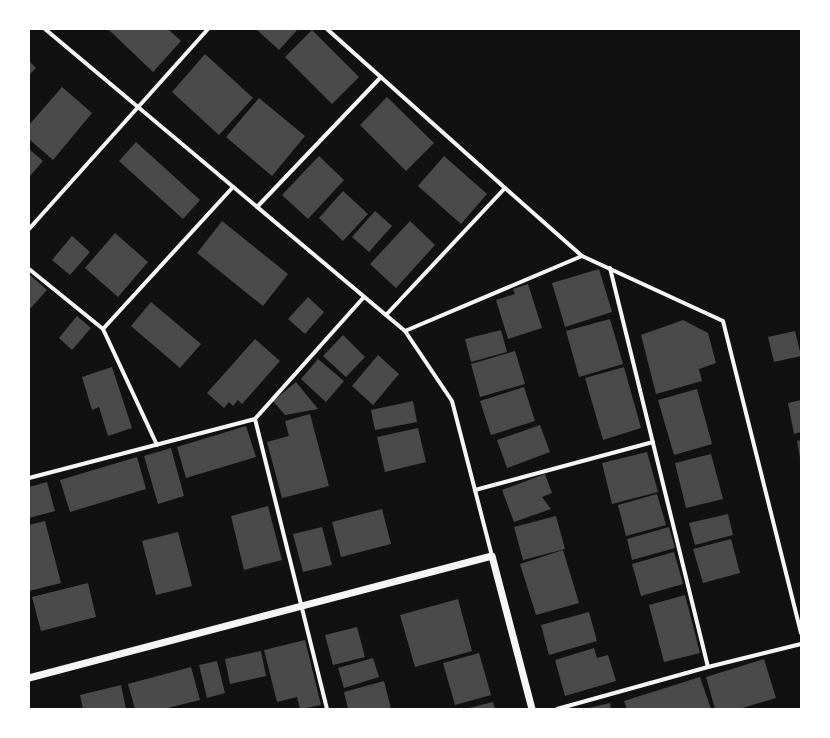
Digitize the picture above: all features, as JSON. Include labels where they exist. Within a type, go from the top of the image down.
[{"type":"street","points":[[45,29],[405,331],[452,401],[532,709]]},
{"type":"street","points":[[29,229],[208,29]]},
{"type":"street","points":[[327,29],[582,256],[723,321],[801,633]]},
{"type":"street","points":[[257,207],[381,77]]},
{"type":"street","points":[[103,329],[232,187]]},
{"type":"street","points":[[386,315],[505,188]]},
{"type":"street","points":[[405,331],[582,256]]},
{"type":"street","points":[[610,268],[708,668]]},
{"type":"street","points":[[29,269],[103,329],[157,445]]},
{"type":"street","points":[[29,478],[255,419],[364,296]]},
{"type":"street","points":[[255,419],[328,709]]},
{"type":"street","points":[[475,490],[653,442]]},
{"type":"street","points":[[29,678],[492,556]]},
{"type":"street","points":[[557,709],[801,644]]},
{"type":"building","points":[[108,29],[168,29],[181,41],[153,72]]},
{"type":"building","points":[[256,29],[298,29],[279,50]]},
{"type":"building","points":[[312,30],[359,77],[332,104],[285,57]]},
{"type":"building","points":[[205,54],[253,98],[219,135],[172,92]]},
{"type":"building","points":[[29,61],[36,68],[29,75]]},
{"type":"building","points":[[62,87],[92,113],[53,160],[29,139],[29,125]]},
{"type":"building","points":[[387,97],[434,143],[406,171],[360,125]]},
{"type":"building","points":[[259,98],[305,136],[272,176],[226,137]]},
{"type":"building","points":[[136,142],[200,200],[183,219],[119,161]]},
{"type":"building","points":[[29,149],[43,161],[29,177]]},
{"type":"building","points":[[319,156],[344,180],[308,219],[282,195]]},
{"type":"building","points":[[444,156],[487,194],[461,224],[418,186]]},
{"type":"building","points":[[343,191],[368,214],[343,241],[319,218]]},
{"type":"building","points":[[375,211],[392,226],[369,252],[352,237]]},
{"type":"building","points":[[222,221],[288,274],[263,306],[197,253]]},
{"type":"building","points":[[410,221],[435,245],[396,288],[370,264]]},
{"type":"building","points":[[115,233],[148,262],[118,297],[85,268]]},
{"type":"building","points":[[72,236],[90,252],[70,275],[52,260]]},
{"type":"building","points":[[599,269],[612,312],[565,327],[552,283]]},
{"type":"building","points":[[29,274],[47,290],[29,310]]},
{"type":"building","points":[[528,284],[542,328],[508,339],[496,300],[515,294],[513,289]]},
{"type":"building","points":[[308,297],[324,312],[305,334],[288,319]]},
{"type":"building","points":[[151,302],[201,344],[180,368],[131,326]]},
{"type":"building","points":[[77,316],[91,328],[72,350],[59,338]]},
{"type":"building","points":[[610,319],[623,364],[579,377],[566,331]]},
{"type":"building","points":[[683,320],[708,333],[716,363],[699,369],[702,381],[656,394],[641,335]]},
{"type":"building","points":[[501,330],[507,352],[471,362],[465,339]]},
{"type":"building","points":[[795,331],[801,356],[774,362],[768,337]]},
{"type":"building","points":[[343,335],[365,357],[346,377],[323,356]]},
{"type":"building","points":[[255,339],[280,361],[242,404],[238,400],[233,406],[229,402],[224,408],[207,393]]},
{"type":"building","points":[[515,351],[525,384],[480,397],[471,364]]},
{"type":"building","points":[[378,355],[399,374],[373,405],[352,386]]},
{"type":"building","points":[[318,359],[344,381],[326,402],[301,379]]},
{"type":"building","points":[[112,367],[132,428],[108,436],[99,407],[92,410],[82,377]]},
{"type":"building","points":[[624,367],[641,428],[603,440],[585,378]]},
{"type":"building","points":[[296,382],[318,409],[285,415],[273,401]]},
{"type":"building","points":[[524,387],[535,421],[491,435],[480,401]]},
{"type":"building","points":[[697,389],[712,444],[674,455],[658,400]]},
{"type":"building","points":[[801,400],[801,432],[794,434],[788,403]]},
{"type":"building","points":[[413,401],[417,422],[375,430],[371,410]]},
{"type":"building","points":[[310,414],[329,486],[282,498],[267,442],[289,436],[285,421]]},
{"type":"building","points":[[540,425],[550,452],[507,468],[497,440]]},
{"type":"building","points":[[246,426],[256,457],[186,478],[177,447]]},
{"type":"building","points":[[418,428],[426,462],[385,472],[377,437]]},
{"type":"building","points":[[801,440],[801,457],[800,458],[797,441]]},
{"type":"building","points":[[171,448],[184,496],[158,504],[144,456]]},
{"type":"building","points":[[647,452],[658,492],[612,504],[602,463]]},
{"type":"building","points":[[711,454],[723,499],[686,508],[675,463]]},
{"type":"building","points":[[137,457],[146,489],[70,512],[60,480]]},
{"type":"building","points":[[545,474],[552,493],[542,497],[551,509],[514,522],[502,490]]},
{"type":"building","points":[[47,482],[55,511],[29,518],[29,487]]},
{"type":"building","points":[[657,494],[666,525],[626,536],[618,505]]},
{"type":"building","points":[[268,506],[282,560],[244,570],[231,516]]},
{"type":"building","points":[[382,509],[391,544],[341,557],[332,522]]},
{"type":"building","points":[[728,514],[733,535],[695,545],[689,523]]},
{"type":"building","points":[[556,516],[565,549],[523,560],[514,527]]},
{"type":"building","points":[[45,521],[61,583],[29,591],[29,525]]},
{"type":"building","points":[[322,527],[332,565],[303,572],[293,534]]},
{"type":"building","points":[[669,527],[675,548],[632,560],[627,539]]},
{"type":"building","points":[[178,532],[192,586],[156,595],[142,541]]},
{"type":"building","points":[[731,539],[740,573],[703,583],[693,549]]},
{"type":"building","points":[[563,550],[579,603],[536,615],[520,564]]},
{"type":"building","points":[[674,552],[683,584],[641,596],[632,564]]},
{"type":"building","points":[[88,583],[96,617],[41,631],[32,597]]},
{"type":"building","points":[[685,595],[700,653],[664,662],[649,605]]},
{"type":"building","points":[[458,599],[472,651],[415,667],[400,615]]},
{"type":"building","points":[[589,612],[597,641],[549,655],[541,625]]},
{"type":"building","points":[[357,627],[365,657],[333,665],[325,635]]},
{"type":"building","points":[[305,640],[321,705],[300,709],[297,697],[277,702],[264,650]]},
{"type":"building","points":[[594,648],[597,658],[608,655],[616,681],[565,696],[555,660]]},
{"type":"building","points":[[261,651],[266,676],[230,684],[225,659]]},
{"type":"building","points":[[479,653],[491,695],[455,705],[443,663]]},
{"type":"building","points":[[373,658],[379,677],[344,688],[338,668]]},
{"type":"building","points":[[764,659],[776,698],[739,709],[715,709],[706,677]]},
{"type":"building","points":[[217,661],[225,693],[207,698],[199,665]]},
{"type":"building","points":[[191,667],[200,700],[163,709],[135,709],[128,684]]},
{"type":"building","points":[[700,677],[711,709],[627,709],[624,701]]},
{"type":"building","points":[[384,681],[391,709],[348,709],[344,692]]},
{"type":"building","points":[[121,685],[126,709],[83,709],[80,695]]},
{"type":"building","points":[[493,702],[495,709],[469,709],[469,708]]},
{"type":"building","points":[[610,703],[611,709],[588,709],[588,708]]}]
